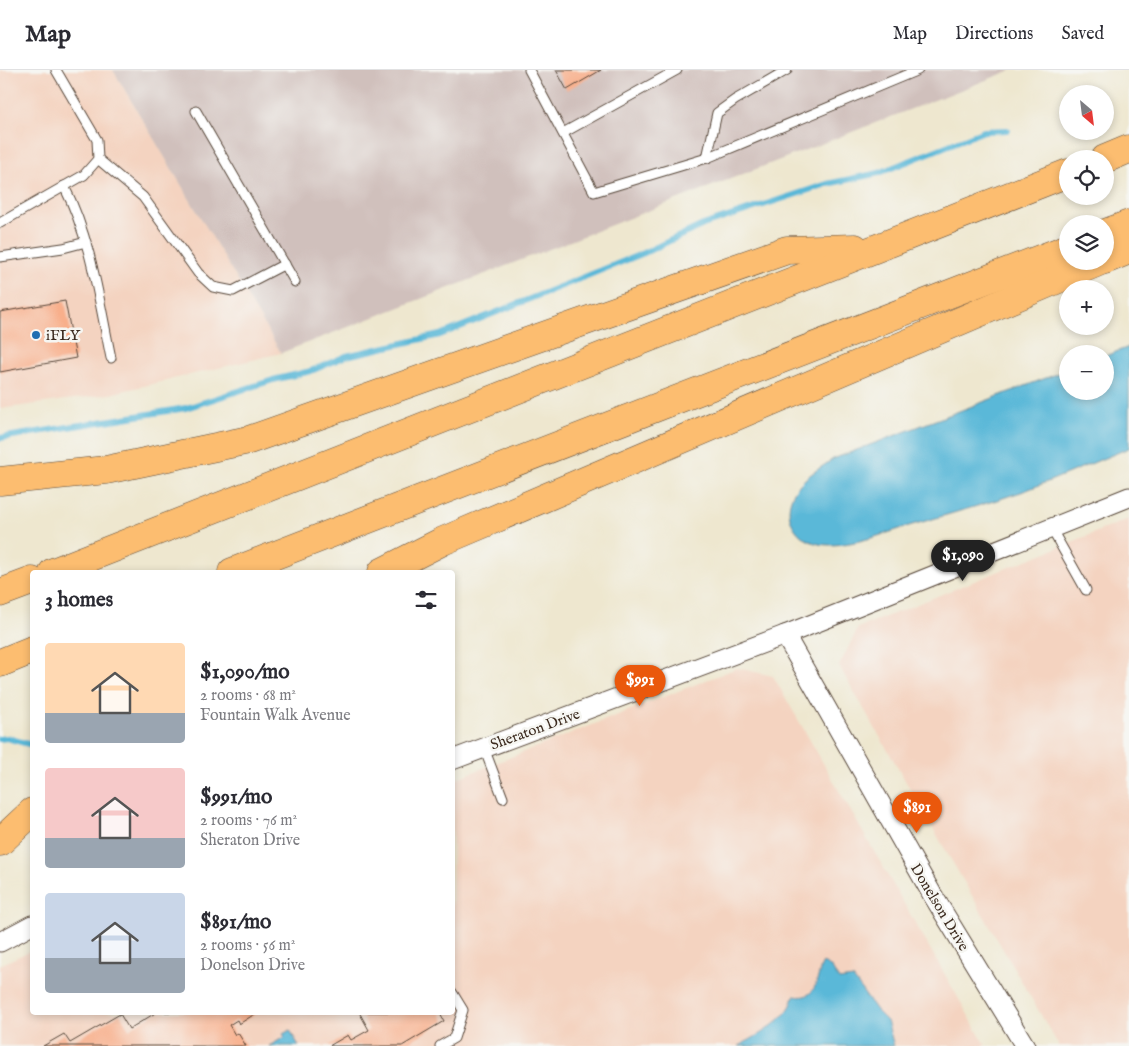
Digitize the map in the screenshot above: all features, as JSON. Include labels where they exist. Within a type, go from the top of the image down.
[{"type":"highway","points":[[1114,155],[1129,149]]},
{"type":"highway","points":[[58,570],[1059,176]]},
{"type":"highway","points":[[1114,230],[1129,224]]},
{"type":"highway","points":[[0,481],[106,470],[249,440],[787,250],[877,247]]},
{"type":"highway","points":[[1114,256],[1129,250]]},
{"type":"highway","points":[[237,570],[1059,251]]},
{"type":"highway","points":[[386,570],[443,541],[1080,270]]},
{"type":"highway","points":[[0,593],[30,581]]},
{"type":"highway","points":[[0,663],[30,651]]},
{"type":"highway","points":[[0,842],[30,814]]},
{"type":"street","name":"Sheraton Drive","points":[[455,759],[785,635],[1129,497]]},
{"type":"street","name":"Donelson Drive","points":[[785,635],[932,894],[1025,1046]]},
{"type":"street","points":[[0,942],[30,926]]},
{"type":"lane","points":[[0,223],[84,175],[98,159],[97,140],[56,70]]},
{"type":"lane","points":[[529,70],[594,192],[707,158],[918,70]]},
{"type":"lane","points":[[563,133],[677,70]]},
{"type":"lane","points":[[707,158],[718,114],[735,100],[787,70]]},
{"type":"lane","points":[[196,111],[295,282]]},
{"type":"lane","points":[[98,159],[143,197],[198,273],[213,288],[233,291],[285,264]]},
{"type":"lane","points":[[64,186],[86,242],[111,358]]},
{"type":"lane","points":[[0,257],[63,248],[86,242]]},
{"type":"lane","points":[[1051,528],[1086,590]]},
{"type":"lane","points":[[484,748],[503,798]]},
{"type":"lane","points":[[440,1046],[454,1038],[463,1010],[455,997]]},
{"type":"shaded area","points":[[0,70],[113,70],[281,353],[110,394],[0,409]]},
{"type":"shaded area","points":[[113,70],[1012,70],[281,353]]},
{"type":"shaded area","points":[[1129,519],[1129,1046],[1059,1046],[839,666],[858,628]]},
{"type":"shaded area","points":[[737,668],[773,676],[986,1046],[0,1046],[0,965],[30,951],[30,1015],[455,1015],[455,779]]},
{"type":"water","points":[[1129,347],[1129,448],[1024,491],[866,539],[841,544],[819,544],[809,541],[795,528],[789,512],[790,502],[794,493],[807,477],[833,459],[1059,373],[1059,400],[1114,400],[1114,353]]},
{"type":"water","points":[[823,963],[832,968],[839,980],[853,978],[875,1009],[887,1021],[894,1046],[738,1046],[763,1032],[780,1019],[787,1012],[794,996],[809,994],[816,985]]},
{"type":"water","points":[[290,1030],[299,1046],[269,1046],[285,1037],[283,1034]]},
{"type":"building","points":[[556,70],[601,70],[567,90]]},
{"type":"building","name":"iFLY","points":[[65,301],[76,358],[0,372],[0,312]]},
{"type":"building","points":[[118,1015],[121,1015],[129,1029],[152,1015],[253,1015],[239,1024],[237,1020],[229,1025],[235,1035],[238,1033],[246,1046],[43,1046],[64,1034],[70,1043]]},
{"type":"building","points":[[361,1015],[441,1015],[444,1021],[402,1046],[329,1046],[348,1035],[351,1040],[369,1030]]},
{"type":"waterway","points":[[0,438],[186,408],[273,380],[311,371],[346,356],[440,335],[644,253],[703,225],[827,184],[879,173],[984,131],[1007,130]]},
{"type":"waterway","points":[[0,739],[7,738],[30,744]]},
{"type":"place","name":"iFLY","points":[[36,335]]}]
